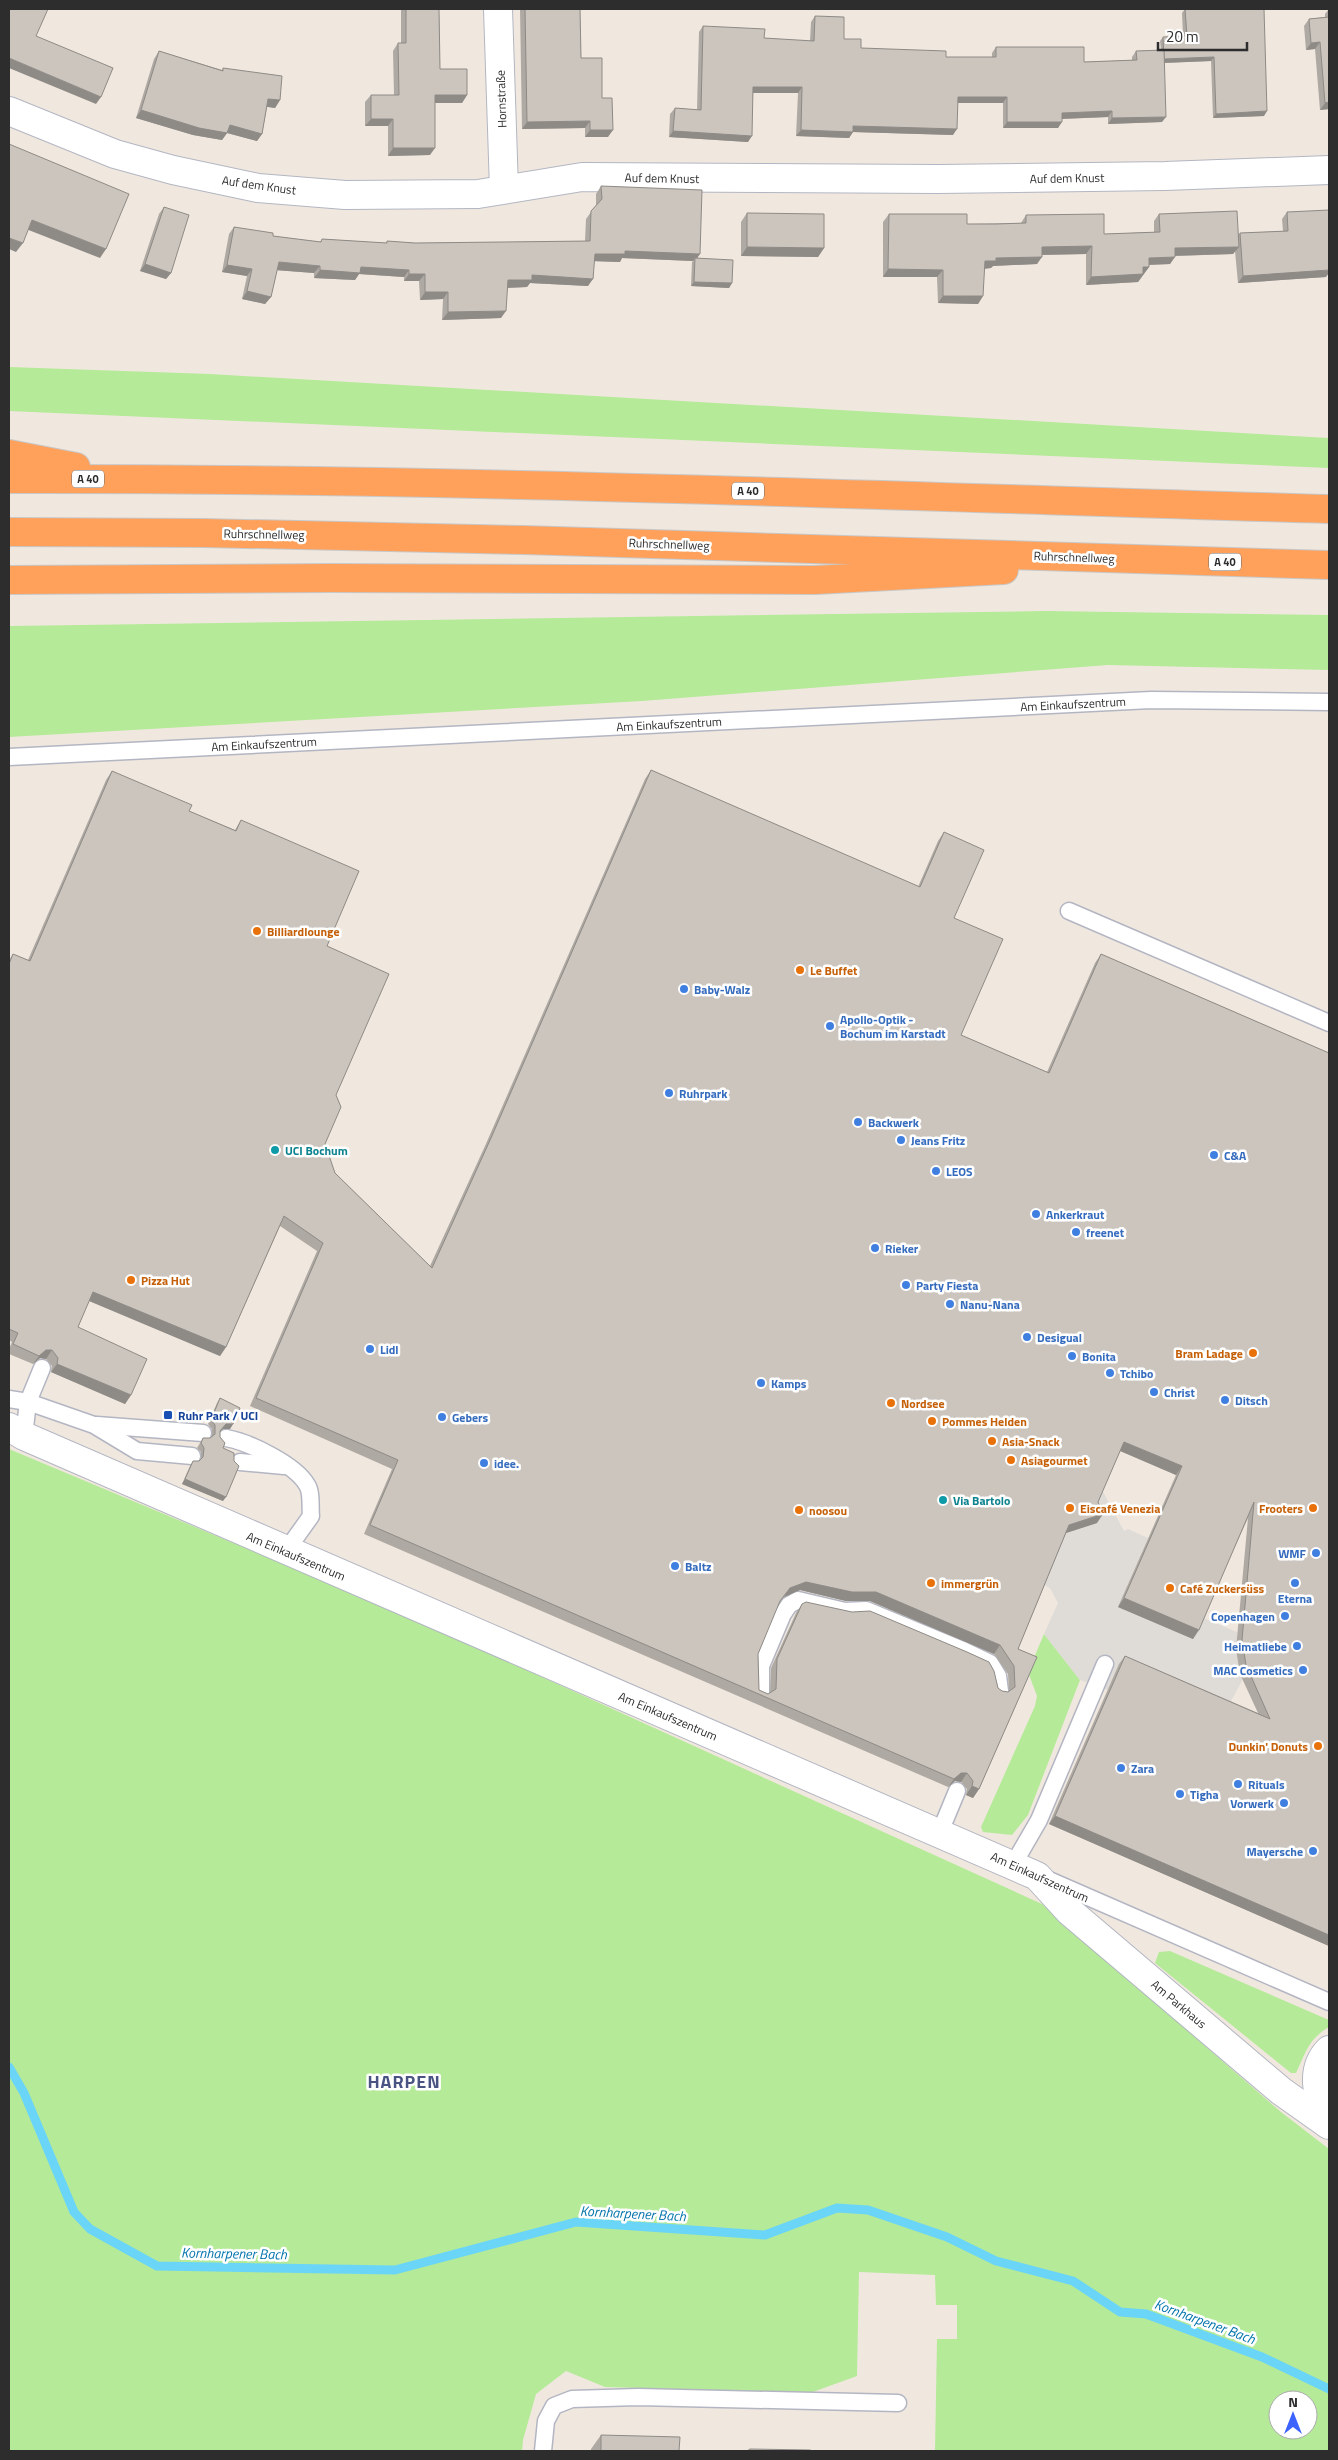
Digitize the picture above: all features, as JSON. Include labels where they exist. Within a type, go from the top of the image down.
[{"type":"highway","points":[[9,454],[126,475],[167,479]]},
{"type":"highway","name":"A 40","points":[[9,479],[167,479],[542,485],[1329,509]]},
{"type":"highway","name":"Ruhrschnellweg","points":[[9,532],[204,533],[514,540],[1329,565]]},
{"type":"highway","points":[[9,580],[370,578],[815,580],[925,576],[1155,560]]},
{"type":"street","name":"Hornstraße","points":[[498,9],[504,189]]},
{"type":"street","name":"Auf dem Knust","points":[[9,111],[115,154],[173,170],[258,188],[345,195],[478,194],[582,177],[938,180],[1155,176],[1329,170]]},
{"type":"street","name":"Am Einkaufszentrum","points":[[17,1432],[286,1551],[1025,1870]]},
{"type":"street","name":"Am Parkhaus","points":[[1025,1870],[1069,1911],[1280,2091],[1329,2124]]},
{"type":"street","name":"Am Parkhaus","points":[[1329,2050],[1324,2056],[1316,2076],[1318,2097],[1329,2124]]},
{"type":"lane","name":"Am Einkaufszentrum","points":[[9,757],[1133,701],[1329,702]]},
{"type":"lane","points":[[1069,911],[1329,1024]]},
{"type":"lane","points":[[17,1432],[42,1368]]},
{"type":"lane","points":[[9,1399],[28,1402],[94,1425],[137,1451],[192,1456]]},
{"type":"lane","points":[[94,1425],[203,1434]]},
{"type":"lane","points":[[226,1438],[250,1444],[289,1466],[308,1486],[311,1516],[286,1551]]},
{"type":"lane","points":[[240,1462],[289,1466]]},
{"type":"lane","points":[[761,1693],[761,1666],[783,1614],[789,1605],[798,1600],[844,1611],[872,1612],[965,1651],[990,1663],[998,1676],[1000,1691]]},
{"type":"lane","points":[[1025,1870],[1039,1820],[1105,1664]]},
{"type":"lane","points":[[940,1832],[957,1791]]},
{"type":"lane","name":"Am Einkaufszentrum","points":[[1025,1870],[1329,2002]]},
{"type":"lane","points":[[543,2451],[546,2421],[554,2406],[572,2399],[638,2397],[898,2403]]},
{"type":"green space","points":[[9,367],[210,374],[1329,438],[1329,468],[9,411]]},
{"type":"green space","points":[[1045,611],[1329,615],[1329,670],[1108,665],[642,701],[9,737],[9,626]]},
{"type":"green space","points":[[9,1449],[412,1618],[1042,1904],[1281,2112],[1329,2149],[1329,2451],[935,2451],[937,2339],[957,2339],[957,2305],[936,2305],[935,2275],[859,2272],[857,2376],[810,2393],[605,2387],[566,2371],[536,2394],[523,2440],[522,2451],[9,2451]]},
{"type":"green space","points":[[1044,1634],[1080,1680],[1028,1815],[1012,1835],[983,1832],[981,1827],[1035,1706],[1037,1696],[1028,1672]]},
{"type":"green space","points":[[1170,1951],[1329,2020],[1329,2027],[1312,2041],[1296,2073],[1291,2073],[1155,1963],[1159,1952]]},
{"type":"shaded area","points":[[1101,1488],[1124,1531],[1128,1529],[1148,1538],[1127,1586],[1237,1632],[1240,1674],[1243,1679],[1219,1723],[1080,1680],[1044,1634],[1058,1603],[1050,1588],[1043,1584],[1063,1534],[1096,1523],[1092,1511]]},
{"type":"building","points":[[9,9],[48,9],[36,36],[113,68],[101,97],[9,58]]},
{"type":"building","points":[[406,9],[439,9],[440,69],[467,69],[467,95],[435,95],[435,148],[393,148],[393,119],[371,119],[371,95],[399,95],[398,43],[406,43]]},
{"type":"building","points":[[525,9],[580,9],[581,58],[602,58],[602,98],[612,98],[613,130],[590,130],[590,121],[527,122]]},
{"type":"building","points":[[1185,9],[1264,9],[1267,111],[1216,114],[1214,57],[1164,59],[1163,37],[1187,36]]},
{"type":"building","points":[[815,16],[844,17],[844,39],[861,39],[861,48],[946,51],[946,57],[996,57],[996,47],[1084,47],[1084,62],[1137,60],[1136,51],[1164,50],[1166,117],[1112,118],[1112,111],[1062,113],[1062,122],[1007,122],[1007,97],[958,97],[957,129],[853,126],[853,132],[801,130],[802,87],[753,87],[752,136],[673,131],[675,108],[701,110],[703,26],[765,29],[764,38],[814,41]]},
{"type":"building","points":[[1329,17],[1329,102],[1325,103],[1320,42],[1311,43],[1309,19]]},
{"type":"building","points":[[159,51],[223,71],[223,68],[282,76],[280,100],[268,99],[262,134],[230,125],[227,133],[199,128],[141,110]]},
{"type":"building","points":[[9,144],[129,194],[106,249],[32,220],[23,243],[9,238]]},
{"type":"building","points":[[601,186],[702,190],[700,254],[625,251],[625,254],[595,254],[593,279],[532,275],[532,280],[508,280],[506,311],[448,312],[448,292],[425,292],[425,274],[409,274],[409,270],[361,267],[360,273],[320,270],[320,266],[279,262],[271,297],[247,291],[252,269],[227,265],[234,227],[273,233],[273,236],[321,242],[322,239],[387,243],[387,241],[415,243],[590,241],[591,211],[602,199]]},
{"type":"building","points":[[164,207],[189,215],[171,273],[145,264]]},
{"type":"building","points":[[1329,210],[1329,270],[1243,276],[1240,233],[1288,231],[1287,212]]},
{"type":"building","points":[[1237,211],[1239,247],[1175,248],[1175,257],[1149,258],[1149,267],[1143,267],[1143,274],[1091,277],[1092,246],[1042,247],[1042,257],[996,258],[996,261],[985,261],[983,296],[943,296],[943,270],[888,269],[889,214],[967,214],[967,224],[996,224],[1026,223],[1026,215],[1104,214],[1104,234],[1160,232],[1159,214]]},
{"type":"building","points":[[747,213],[824,214],[824,248],[747,247]]},
{"type":"building","points":[[695,258],[733,260],[732,283],[694,282]]},
{"type":"building","name":"Ruhrpark","points":[[651,770],[920,887],[944,832],[984,850],[954,918],[1003,939],[961,1035],[1049,1073],[1101,954],[1329,1053],[1329,1935],[1055,1816],[1125,1656],[1270,1719],[1246,1665],[1242,1640],[1254,1502],[1199,1630],[1124,1598],[1182,1466],[1124,1442],[1098,1502],[1103,1514],[1069,1525],[1018,1649],[1037,1657],[979,1789],[972,1786],[973,1781],[967,1773],[961,1773],[954,1779],[370,1525],[398,1460],[256,1398],[323,1243],[284,1216],[226,1347],[93,1292],[78,1327],[147,1359],[131,1395],[57,1364],[58,1358],[52,1350],[46,1350],[39,1356],[13,1344],[18,1333],[9,1329],[9,964],[13,954],[30,961],[112,771],[192,805],[189,811],[236,831],[241,820],[359,871],[327,946],[389,974],[336,1095],[341,1107],[325,1144],[335,1173],[432,1268],[491,1138]],"holes":[[[806,1582],[852,1592],[876,1592],[1000,1645],[1014,1666],[1015,1687],[1008,1692],[998,1688],[994,1671],[989,1662],[870,1611],[852,1612],[806,1602],[802,1604],[777,1659],[776,1689],[768,1694],[759,1690],[758,1654],[780,1601],[790,1588]]]},
{"type":"building","points":[[220,1398],[240,1408],[233,1424],[226,1424],[220,1431],[220,1437],[225,1443],[223,1448],[234,1453],[234,1461],[239,1466],[226,1497],[185,1479],[193,1461],[199,1461],[203,1457],[204,1448],[201,1443],[203,1438],[210,1438],[215,1434],[215,1425],[211,1420]]},
{"type":"building","points":[[601,2435],[680,2437],[679,2451],[601,2451]]},
{"type":"building","points":[[750,2449],[810,2450],[812,2451],[747,2451]]},
{"type":"waterway","name":"Kornharpener Bach","points":[[9,2067],[24,2093],[74,2212],[90,2229],[157,2266],[395,2270],[576,2222],[765,2235],[837,2208],[868,2210],[947,2237],[996,2261],[1073,2281],[1120,2312],[1146,2314],[1262,2357],[1329,2389]]},
{"type":"place","name":"Billiardlounge","points":[[257,931]]},
{"type":"place","name":"Le Buffet","points":[[800,970]]},
{"type":"place","name":"Baby-Walz","points":[[684,989]]},
{"type":"place","name":"Apollo-Optik - Bochum im Karstadt","points":[[830,1026]]},
{"type":"place","name":"Ruhrpark","points":[[669,1093]]},
{"type":"place","name":"Backwerk","points":[[858,1122]]},
{"type":"place","name":"Jeans Fritz","points":[[901,1140]]},
{"type":"place","name":"UCI Bochum","points":[[275,1150]]},
{"type":"place","name":"C&A","points":[[1214,1155]]},
{"type":"place","name":"LEOS","points":[[936,1171]]},
{"type":"place","name":"Ankerkraut","points":[[1036,1214]]},
{"type":"place","name":"freenet","points":[[1076,1232]]},
{"type":"place","name":"Rieker","points":[[875,1248]]},
{"type":"place","name":"Pizza Hut","points":[[131,1280]]},
{"type":"place","name":"Party Fiesta","points":[[906,1285]]},
{"type":"place","name":"Nanu-Nana","points":[[950,1304]]},
{"type":"place","name":"Desigual","points":[[1027,1337]]},
{"type":"place","name":"Lidl","points":[[370,1349]]},
{"type":"place","name":"Bram Ladage","points":[[1253,1353]]},
{"type":"place","name":"Bonita","points":[[1072,1356]]},
{"type":"place","name":"Tchibo","points":[[1110,1373]]},
{"type":"place","name":"Kamps","points":[[761,1383]]},
{"type":"place","name":"Christ","points":[[1154,1392]]},
{"type":"place","name":"Ditsch","points":[[1225,1400]]},
{"type":"place","name":"Nordsee","points":[[891,1403]]},
{"type":"place","name":"Ruhr Park / UCI","points":[[168,1415]]},
{"type":"place","name":"Gebers","points":[[442,1417]]},
{"type":"place","name":"Pommes Helden","points":[[932,1421]]},
{"type":"place","name":"Asia-Snack","points":[[992,1441]]},
{"type":"place","name":"Asiagourmet","points":[[1011,1460]]},
{"type":"place","name":"idee.","points":[[484,1463]]},
{"type":"place","name":"Via Bartolo","points":[[943,1500]]},
{"type":"place","name":"Eiscafé Venezia","points":[[1070,1508]]},
{"type":"place","name":"Frooters","points":[[1313,1508]]},
{"type":"place","name":"noosou","points":[[799,1510]]},
{"type":"place","name":"WMF","points":[[1316,1553]]},
{"type":"place","name":"Baltz","points":[[675,1566]]},
{"type":"place","name":"immergrün","points":[[931,1583]]},
{"type":"place","name":"Eterna","points":[[1295,1583]]},
{"type":"place","name":"Café Zuckersüss","points":[[1170,1588]]},
{"type":"place","name":"Copenhagen","points":[[1285,1616]]},
{"type":"place","name":"Heimatliebe","points":[[1297,1646]]},
{"type":"place","name":"MAC Cosmetics","points":[[1303,1670]]},
{"type":"place","name":"Dunkin' Donuts","points":[[1318,1746]]},
{"type":"place","name":"Zara","points":[[1121,1768]]},
{"type":"place","name":"Rituals","points":[[1238,1784]]},
{"type":"place","name":"Tigha","points":[[1180,1794]]},
{"type":"place","name":"Vorwerk","points":[[1284,1803]]},
{"type":"place","name":"Mayersche","points":[[1313,1851]]},
{"type":"district","name":"HARPEN","points":[[404,2081]]}]
